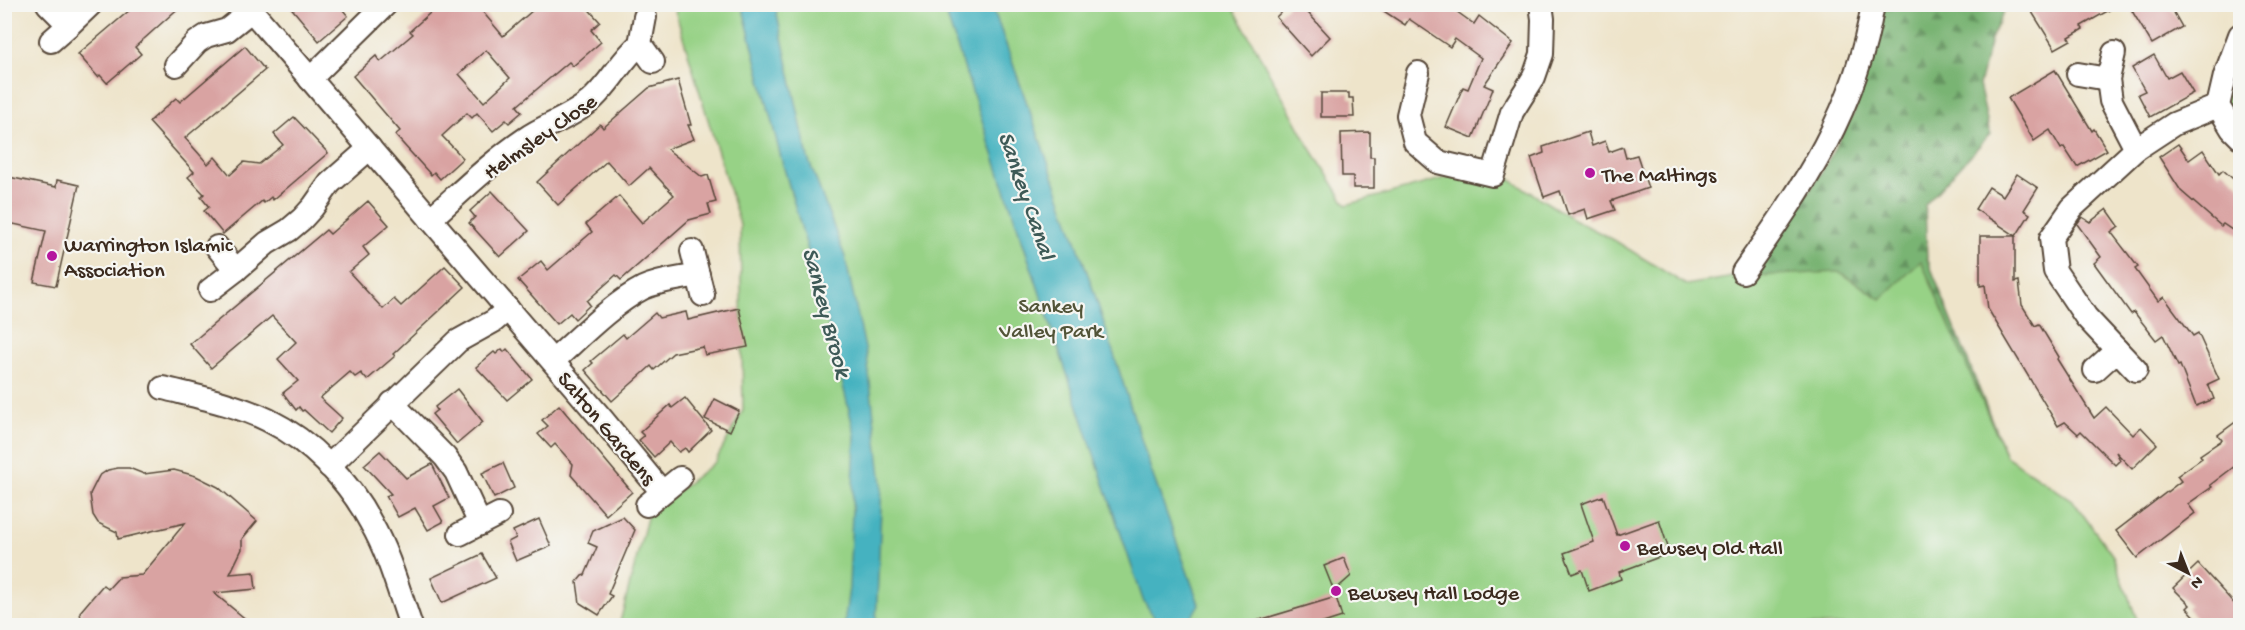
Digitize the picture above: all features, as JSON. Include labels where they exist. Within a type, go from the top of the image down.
[{"type":"street","points":[[48,4],[69,25]]},
{"type":"street","points":[[51,41],[92,4]]},
{"type":"street","points":[[310,79],[386,4]]},
{"type":"street","points":[[1418,73],[1408,115],[1415,142],[1438,162],[1493,176],[1512,112],[1534,77],[1542,54],[1541,4]]},
{"type":"street","points":[[1743,272],[1792,202],[1829,140],[1860,66],[1873,4]]},
{"type":"street","points":[[176,64],[197,42],[206,36],[221,33],[249,7],[553,361],[599,321],[643,289],[659,282],[700,285],[692,251]]},
{"type":"street","points":[[645,16],[640,44],[653,62]]},
{"type":"street","points":[[2241,35],[2225,76],[2218,106],[2232,129],[2241,137]]},
{"type":"street","name":"Helmsley Close","points":[[430,219],[526,138],[586,104],[600,92],[618,66],[640,44]]},
{"type":"street","points":[[2114,53],[2108,79],[2111,101],[2136,149]]},
{"type":"street","points":[[2078,74],[2108,79]]},
{"type":"street","points":[[2136,370],[2086,317],[2055,271],[2051,238],[2072,208],[2136,149],[2174,124],[2218,106]]},
{"type":"street","points":[[210,290],[267,243],[302,219],[330,183],[370,148]]},
{"type":"street","points":[[217,247],[236,270]]},
{"type":"street","points":[[329,466],[458,342],[494,321],[508,309]]},
{"type":"street","points":[[2095,370],[2117,350]]},
{"type":"street","name":"Salton Gardens","points":[[553,361],[655,499],[680,478]]},
{"type":"street","points":[[163,388],[226,404],[269,421],[286,430],[343,479],[372,523],[411,626]]},
{"type":"street","points":[[393,403],[445,457],[456,472],[480,524]]},
{"type":"green space","name":"Sankey Valley Park","points":[[673,4],[1232,5],[1310,147],[1346,205],[1489,166],[1573,219],[1614,240],[1686,285],[1728,278],[1743,272],[1751,276],[1840,272],[1881,299],[1921,261],[2006,456],[2073,501],[2113,556],[2139,625],[619,626],[648,514],[715,462],[743,410],[740,225]]},
{"type":"green space","points":[[1883,5],[2007,5],[1991,39],[1979,85],[1990,134],[1925,205],[1927,258],[2006,456],[2073,501],[2113,556],[2139,625],[1751,276],[1821,173],[1854,113],[1881,20]]},
{"type":"green space","points":[[2240,35],[2240,137],[2218,106]]},
{"type":"water","name":"Sankey Brook","points":[[742,5],[775,5],[808,158],[845,257],[867,357],[882,484],[876,625],[844,625],[849,588],[855,435],[822,299],[781,158]]},
{"type":"water","name":"Sankey Canal","points":[[943,5],[992,5],[1091,283],[1151,470],[1199,604],[1187,625],[1159,625],[1143,600]]},
{"type":"building","points":[[137,4],[183,4],[135,47],[141,54],[107,83],[100,75],[98,77],[78,54]]},
{"type":"building","points":[[288,4],[338,4],[348,16],[319,41]]},
{"type":"building","points":[[440,4],[476,4],[503,36],[540,4],[584,4],[600,22],[591,30],[601,42],[573,66],[569,62],[517,106],[522,112],[509,123],[506,120],[493,131],[477,113],[472,118],[467,113],[442,136],[463,158],[440,179],[434,172],[431,175],[395,135],[400,131],[353,76],[376,56],[380,62],[413,34],[410,31]],"holes":[[[486,50],[510,78],[484,102],[459,74]]]},
{"type":"building","points":[[1290,4],[1300,4],[1330,37],[1311,56],[1276,17]]},
{"type":"building","points":[[1373,4],[1446,4],[1474,24],[1479,16],[1513,43],[1484,85],[1493,89],[1473,138],[1446,127],[1463,87],[1468,89],[1481,58],[1455,39],[1450,47],[1409,19],[1405,25]]},
{"type":"building","points":[[2027,4],[2120,4],[2081,26],[2083,29],[2069,37],[2071,40],[2055,49]]},
{"type":"building","points":[[2143,4],[2169,4],[2182,27],[2152,44],[2132,11]]},
{"type":"building","points":[[245,46],[265,70],[185,138],[208,164],[215,157],[230,175],[244,162],[259,164],[283,145],[274,134],[294,117],[328,153],[273,200],[271,197],[264,203],[262,201],[223,234],[204,211],[209,207],[201,197],[204,194],[188,177],[194,172],[149,122],[176,98],[180,102]]},
{"type":"building","points":[[2154,55],[2167,78],[2180,71],[2193,93],[2150,117],[2138,94],[2145,91],[2132,68]]},
{"type":"building","points":[[2055,70],[2092,131],[2094,129],[2107,150],[2077,167],[2064,147],[2061,149],[2050,130],[2034,141],[2008,98]]},
{"type":"building","points":[[678,80],[691,125],[688,125],[694,139],[667,149],[702,177],[708,175],[716,202],[708,204],[711,214],[689,220],[621,280],[616,275],[587,301],[590,305],[575,319],[570,313],[557,324],[518,280],[541,261],[548,270],[592,232],[586,224],[619,196],[642,223],[674,195],[649,168],[629,186],[607,161],[558,205],[537,182],[600,124],[603,128],[649,88]]},
{"type":"building","points":[[1321,93],[1349,93],[1349,98],[1353,98],[1354,117],[1321,117]]},
{"type":"building","points":[[1370,132],[1370,157],[1374,157],[1374,188],[1353,188],[1353,176],[1342,176],[1341,133]]},
{"type":"building","name":"The Maltings","points":[[1588,132],[1592,146],[1605,141],[1609,152],[1623,147],[1626,158],[1637,155],[1648,188],[1611,201],[1615,210],[1588,219],[1585,209],[1568,215],[1560,191],[1544,197],[1531,158],[1544,153],[1543,147]]},
{"type":"building","points":[[2178,144],[2189,160],[2203,150],[2219,174],[2223,170],[2241,186],[2241,236],[2223,224],[2221,226],[2181,191],[2159,157]]},
{"type":"building","points":[[2017,174],[2038,188],[2024,210],[2030,214],[2016,236],[1975,209],[1989,187],[2003,196]]},
{"type":"building","name":"Warrington Islamic Association","points":[[4,176],[56,187],[57,180],[79,185],[56,286],[34,282],[46,231],[4,222]]},
{"type":"building","points":[[492,191],[529,231],[500,257],[469,223],[475,217],[470,211]]},
{"type":"building","points":[[368,201],[389,225],[363,247],[369,255],[349,272],[383,309],[394,299],[401,306],[445,266],[465,287],[393,354],[395,356],[367,380],[361,373],[355,377],[350,372],[320,398],[342,418],[329,433],[304,410],[302,411],[299,407],[296,410],[283,393],[298,381],[278,359],[296,342],[272,316],[211,368],[190,344],[326,230],[330,234]]},
{"type":"building","points":[[2107,209],[2119,226],[2111,232],[2138,267],[2135,269],[2158,301],[2164,297],[2193,336],[2198,333],[2219,379],[2208,384],[2214,399],[2196,406],[2180,365],[2178,366],[2163,335],[2156,340],[2134,312],[2131,314],[2094,263],[2101,257],[2077,224],[2082,217],[2090,222]]},
{"type":"building","points":[[1980,236],[2015,236],[2015,282],[2019,281],[2022,305],[2035,326],[2039,324],[2059,357],[2057,359],[2094,418],[2106,407],[2133,435],[2141,427],[2157,444],[2132,469],[2116,452],[2120,460],[2115,465],[2081,431],[2078,434],[2065,422],[2058,426],[1988,309],[1985,285],[1980,286]]},
{"type":"building","points":[[739,308],[748,347],[705,355],[703,347],[673,353],[654,370],[651,366],[612,401],[585,370],[593,363],[591,361],[623,334],[626,338],[655,313],[659,318],[686,312],[688,320]]},
{"type":"building","points":[[502,349],[504,352],[507,349],[532,379],[507,400],[476,367],[494,352],[496,354]]},
{"type":"building","points":[[457,389],[483,422],[457,444],[432,414],[437,410],[435,407]]},
{"type":"building","points":[[685,398],[711,430],[688,452],[685,448],[679,452],[670,442],[654,457],[639,440],[644,436],[640,432],[670,405],[672,408]]},
{"type":"building","points":[[715,399],[739,411],[730,431],[705,419]]},
{"type":"building","points":[[559,405],[632,492],[606,515],[571,475],[573,464],[555,444],[551,448],[538,434],[548,426],[542,420]]},
{"type":"building","points":[[2241,418],[2241,465],[2239,463],[2188,504],[2195,513],[2137,558],[2116,531],[2181,481],[2177,476],[2202,458],[2200,455],[2222,440],[2218,435]]},
{"type":"building","points":[[380,451],[406,478],[432,464],[449,498],[434,506],[443,522],[428,530],[415,508],[398,517],[386,496],[391,494],[364,465]]},
{"type":"building","points":[[503,463],[514,488],[494,498],[482,473]]},
{"type":"building","points":[[129,468],[144,474],[174,470],[196,476],[218,487],[257,521],[242,539],[242,549],[230,574],[254,572],[256,589],[214,593],[254,626],[82,626],[80,612],[103,585],[108,589],[119,577],[142,575],[185,523],[118,539],[117,532],[98,523],[93,515],[90,494],[99,476],[108,470]]},
{"type":"building","name":"Bewsey Old Hall","points":[[1603,496],[1617,535],[1659,520],[1670,553],[1619,572],[1621,579],[1589,591],[1582,570],[1572,574],[1564,553],[1594,542],[1581,504]]},
{"type":"building","points":[[623,517],[635,530],[608,594],[612,596],[599,615],[580,603],[577,582],[585,575],[597,547],[588,543],[593,531]]},
{"type":"building","points":[[539,519],[551,546],[516,561],[508,542],[516,538],[513,531]]},
{"type":"building","points":[[482,554],[496,578],[442,603],[431,578]]},
{"type":"building","points":[[1344,558],[1351,576],[1334,591],[1324,566]]},
{"type":"building","points":[[2198,564],[2241,611],[2241,626],[2204,626],[2187,608],[2190,605],[2173,588]]},
{"type":"building","name":"Bewsey Hall Lodge","points":[[1336,597],[1342,617],[1314,626],[1257,626],[1256,621]]},
{"type":"place","name":"The Maltings","points":[[1590,173]]},
{"type":"place","name":"Warrington Islamic Association","points":[[52,256]]},
{"type":"place","name":"Bewsey Old Hall","points":[[1625,546]]},
{"type":"place","name":"Bewsey Hall Lodge","points":[[1336,591]]}]
